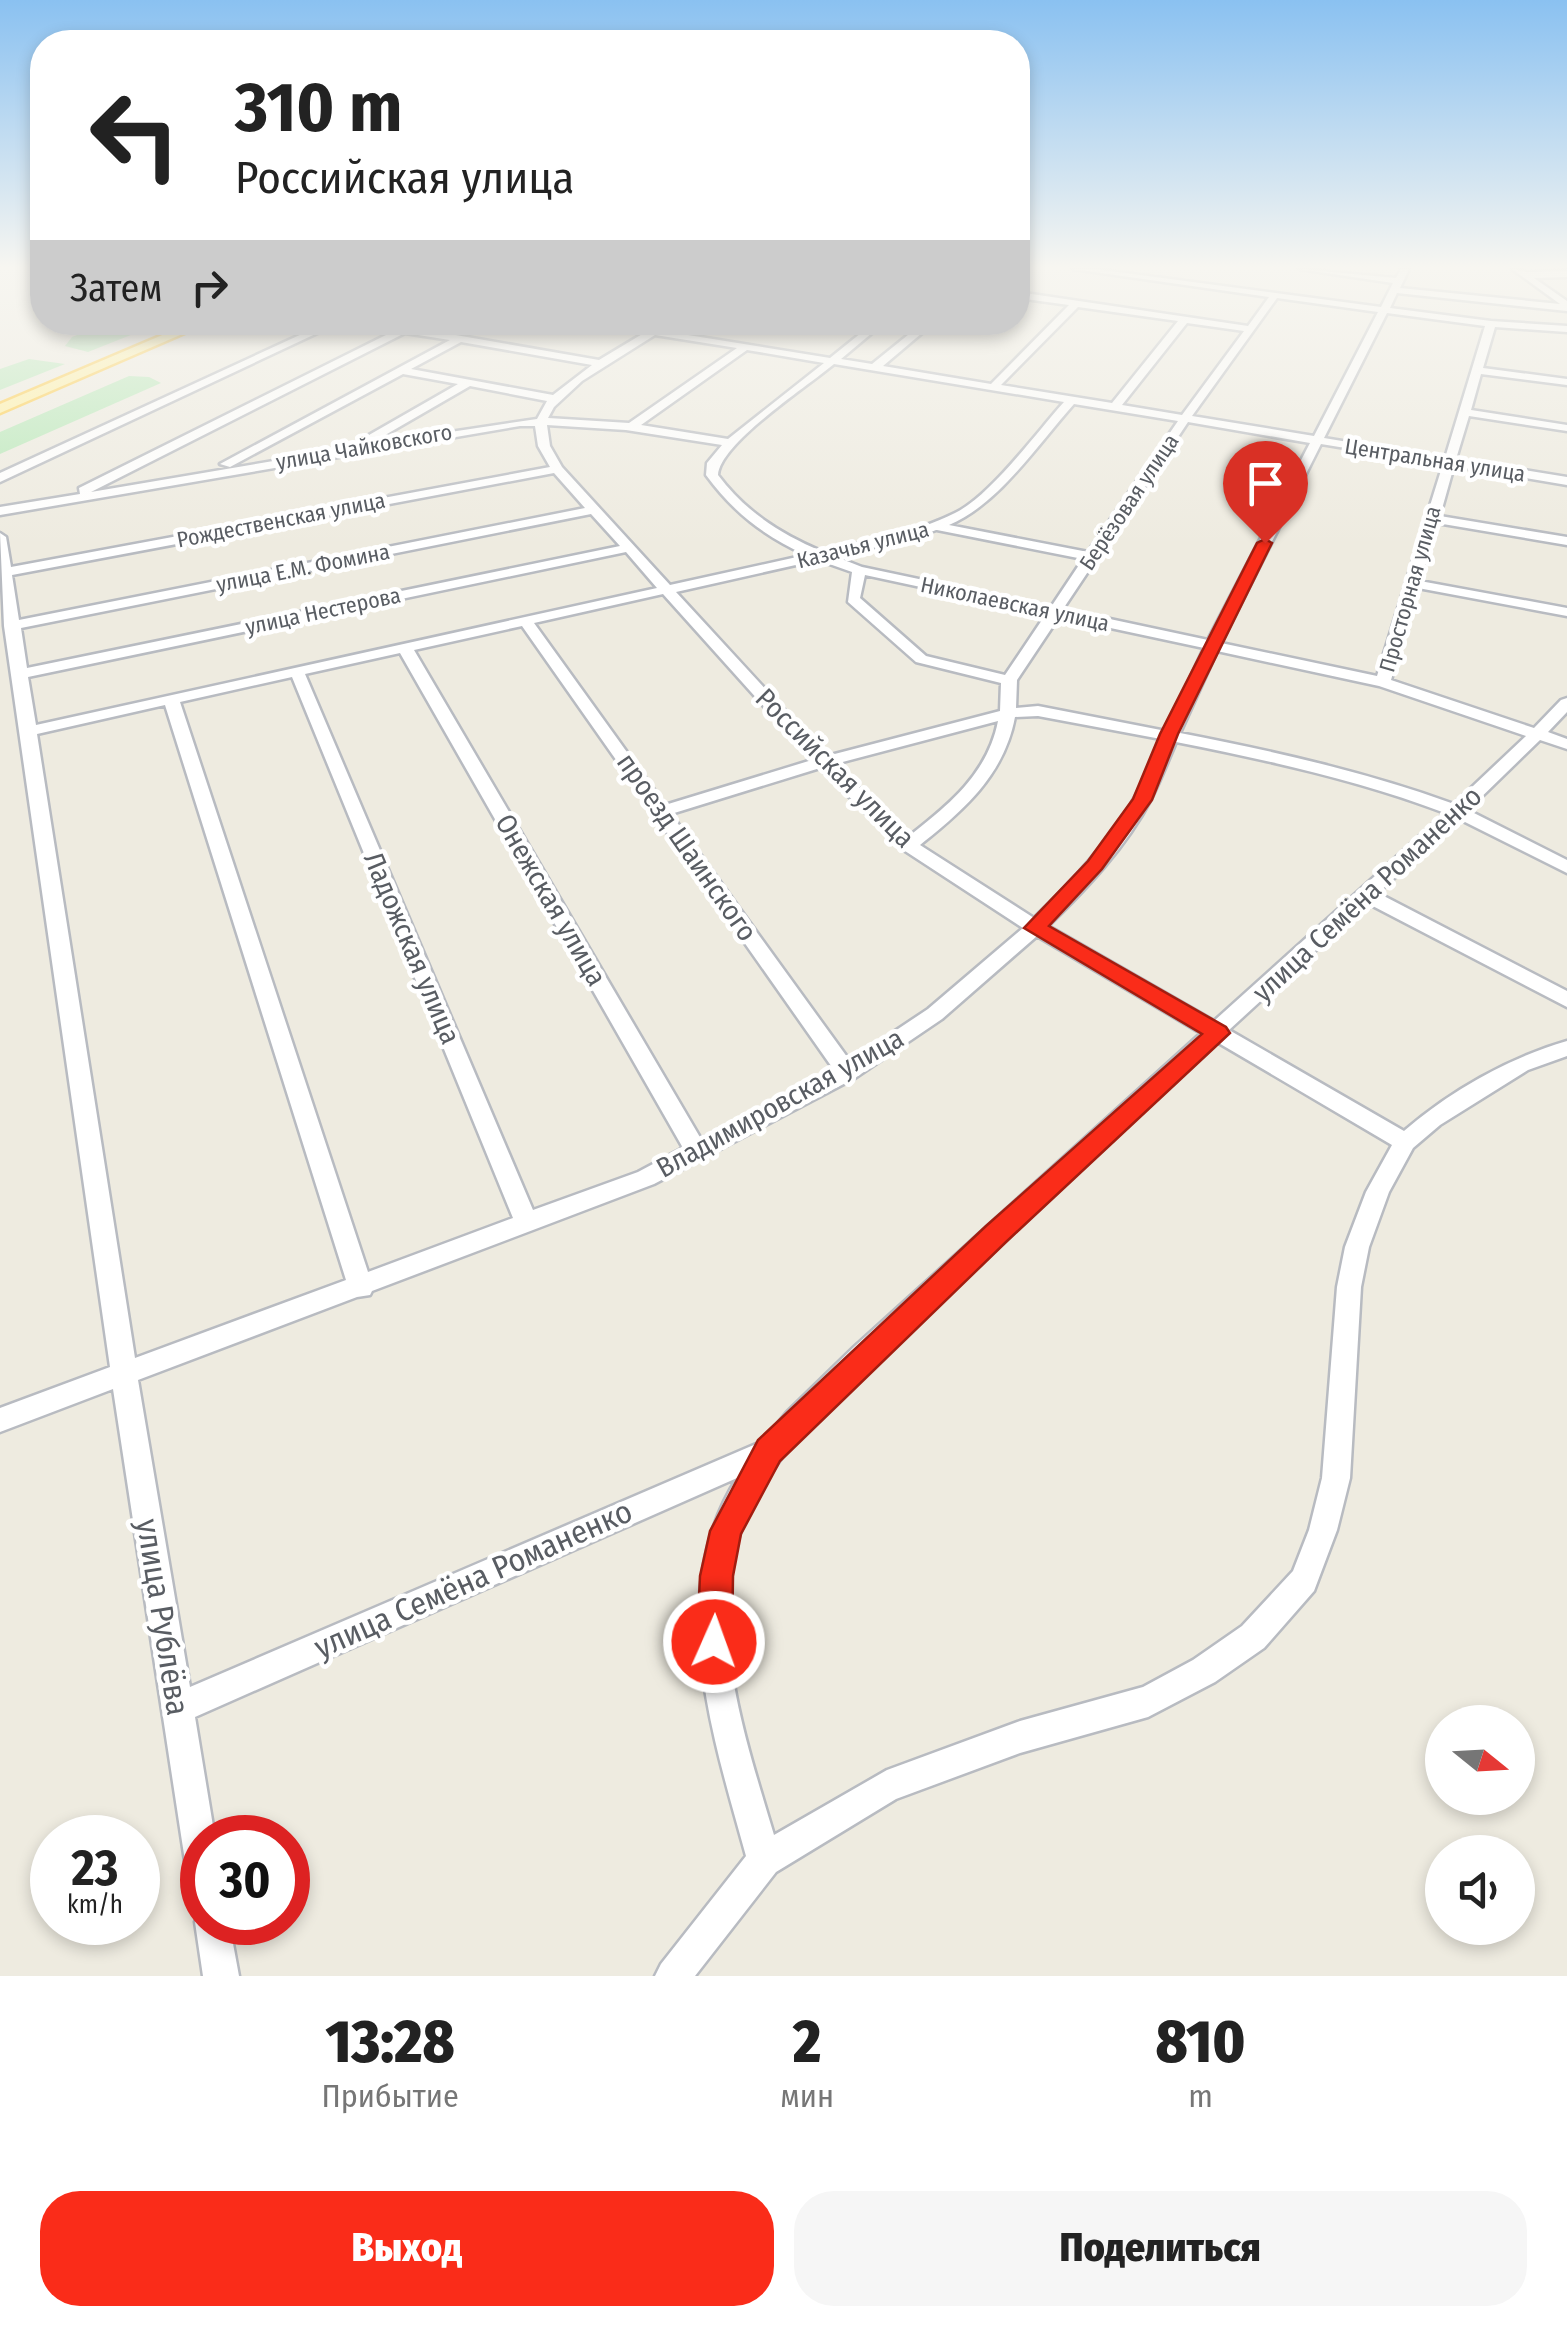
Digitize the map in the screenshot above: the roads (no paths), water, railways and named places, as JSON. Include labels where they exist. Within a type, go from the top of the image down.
[{"type":"main road","points":[[0,409],[112,361]]},
{"type":"street","points":[[0,478],[252,361]]},
{"type":"street","points":[[73,500],[75,494],[341,361]]},
{"type":"street","points":[[218,472],[416,361]]},
{"type":"street","points":[[590,361],[606,364]]},
{"type":"street","points":[[541,421],[554,399],[610,361]]},
{"type":"street","points":[[632,426],[725,361]]},
{"type":"street","name":"Центральная улица","points":[[825,361],[1567,481]]},
{"type":"street","points":[[873,369],[883,361]]},
{"type":"street","points":[[993,388],[1019,361]]},
{"type":"street","points":[[1115,407],[1152,361]]},
{"type":"street","name":"Берёзовая улица","points":[[1009,680],[1227,361]]},
{"type":"street","name":"Владимировская улица","points":[[0,1420],[361,1288],[646,1178],[847,1073],[934,1014],[1035,928],[1121,833],[1142,800],[1169,734],[1356,361]]},
{"type":"street","name":"Просторная улица","points":[[1383,682],[1479,361]]},
{"type":"street","points":[[730,443],[830,362]]},
{"type":"street","points":[[399,370],[554,399]]},
{"type":"street","points":[[1476,370],[1567,382]]},
{"type":"street","points":[[380,444],[373,437],[468,383]]},
{"type":"street","name":"Казачья улица","points":[[666,591],[937,526],[981,501],[1072,400]]},
{"type":"street","points":[[1463,412],[1567,428]]},
{"type":"street","name":"улица Чайковского","points":[[0,512],[380,444],[541,421],[632,426],[730,443]]},
{"type":"street","name":"Российская улица","points":[[541,421],[542,443],[558,469],[824,762],[908,845],[1035,928],[1405,1142]]},
{"type":"street","name":"Николаевская улица","points":[[730,443],[713,462],[712,475],[717,483],[781,540],[820,557],[859,570],[1383,682],[1567,744]]},
{"type":"street","name":"Рождественская улица","points":[[6,572],[558,469]]},
{"type":"street","name":"улица Е.М. Фомина","points":[[11,626],[594,510]]},
{"type":"street","points":[[1431,518],[1567,541]]},
{"type":"street","points":[[937,526],[1090,557]]},
{"type":"street","name":"улица Рублёва","points":[[0,540],[124,1373],[195,1815]]},
{"type":"street","name":"улица Нестерова","points":[[19,674],[628,548]]},
{"type":"street","points":[[859,570],[854,600],[910,652],[934,662],[1009,680],[1011,713],[1001,750],[988,772],[940,820],[908,845]]},
{"type":"street","points":[[1411,583],[1567,612]]},
{"type":"street","points":[[29,730],[666,591]]},
{"type":"street","name":"проезд Шаинского","points":[[526,622],[847,1073]]},
{"type":"street","name":"Онежская улица","points":[[405,648],[697,1152]]},
{"type":"street","name":"Ладожская улица","points":[[297,672],[528,1224]]},
{"type":"street","points":[[171,700],[361,1288]]},
{"type":"street","name":"улица Семёна Романенко","points":[[764,1860],[732,1745],[714,1642],[716,1576],[726,1531],[769,1450],[980,1248],[1457,811],[1567,703]]},
{"type":"street","points":[[662,812],[824,762],[1011,713],[1052,712],[1339,773],[1457,811],[1567,866]]},
{"type":"street","points":[[1365,894],[1567,1000]]},
{"type":"street","points":[[673,1976],[764,1860],[887,1786],[1020,1737],[1148,1701],[1253,1637],[1304,1580],[1336,1478],[1349,1287],[1358,1247],[1378,1192],[1405,1142],[1475,1091],[1521,1065],[1567,1048]]},
{"type":"street","name":"улица Семёна Романенко","points":[[178,1708],[769,1450]]},
{"type":"street","points":[[216,1945],[221,1976]]}]
